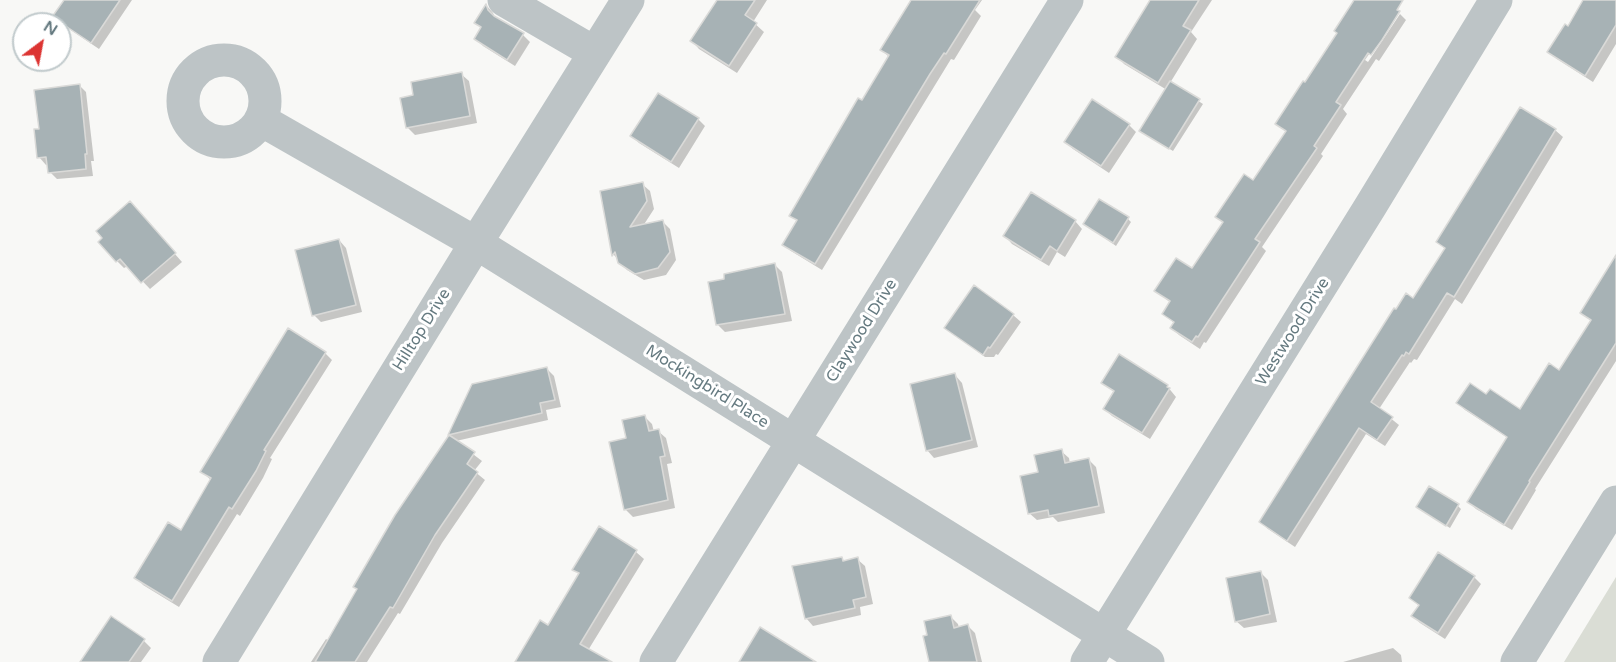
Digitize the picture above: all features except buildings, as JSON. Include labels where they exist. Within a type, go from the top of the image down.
[{"type":"street","points":[[504,0],[595,53]]},
{"type":"street","name":"Hilltop Drive","points":[[219,662],[628,0]]},
{"type":"street","name":"Claywood Drive","points":[[656,662],[1067,0]]},
{"type":"street","name":"Westwood Drive","points":[[1096,648],[1496,0]]},
{"type":"street","name":"Mockingbird Place","points":[[261,120],[476,243],[794,441],[1096,648],[1148,662]]},
{"type":"street","points":[[1517,662],[1616,502]]},
{"type":"shaded area","points":[[1616,577],[1616,662],[1564,662]]}]
